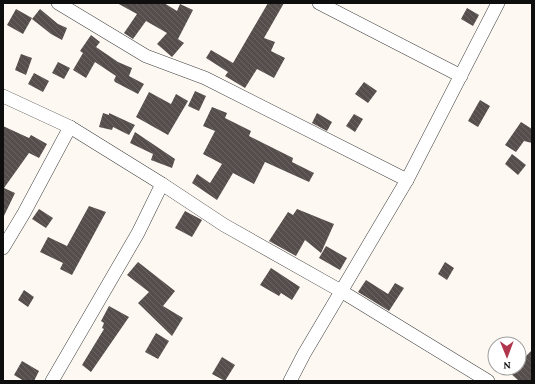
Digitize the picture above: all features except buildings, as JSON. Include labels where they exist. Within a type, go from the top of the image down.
[{"type":"street","points":[[58,3],[146,56],[205,78],[407,180]]},
{"type":"street","points":[[319,3],[461,76]]},
{"type":"street","points":[[290,381],[304,354],[407,180],[498,3]]},
{"type":"street","points":[[3,96],[70,128],[162,184],[224,225],[341,291],[488,381]]},
{"type":"street","points":[[3,248],[24,213],[70,128]]},
{"type":"street","points":[[52,381],[138,233],[162,184]]}]
